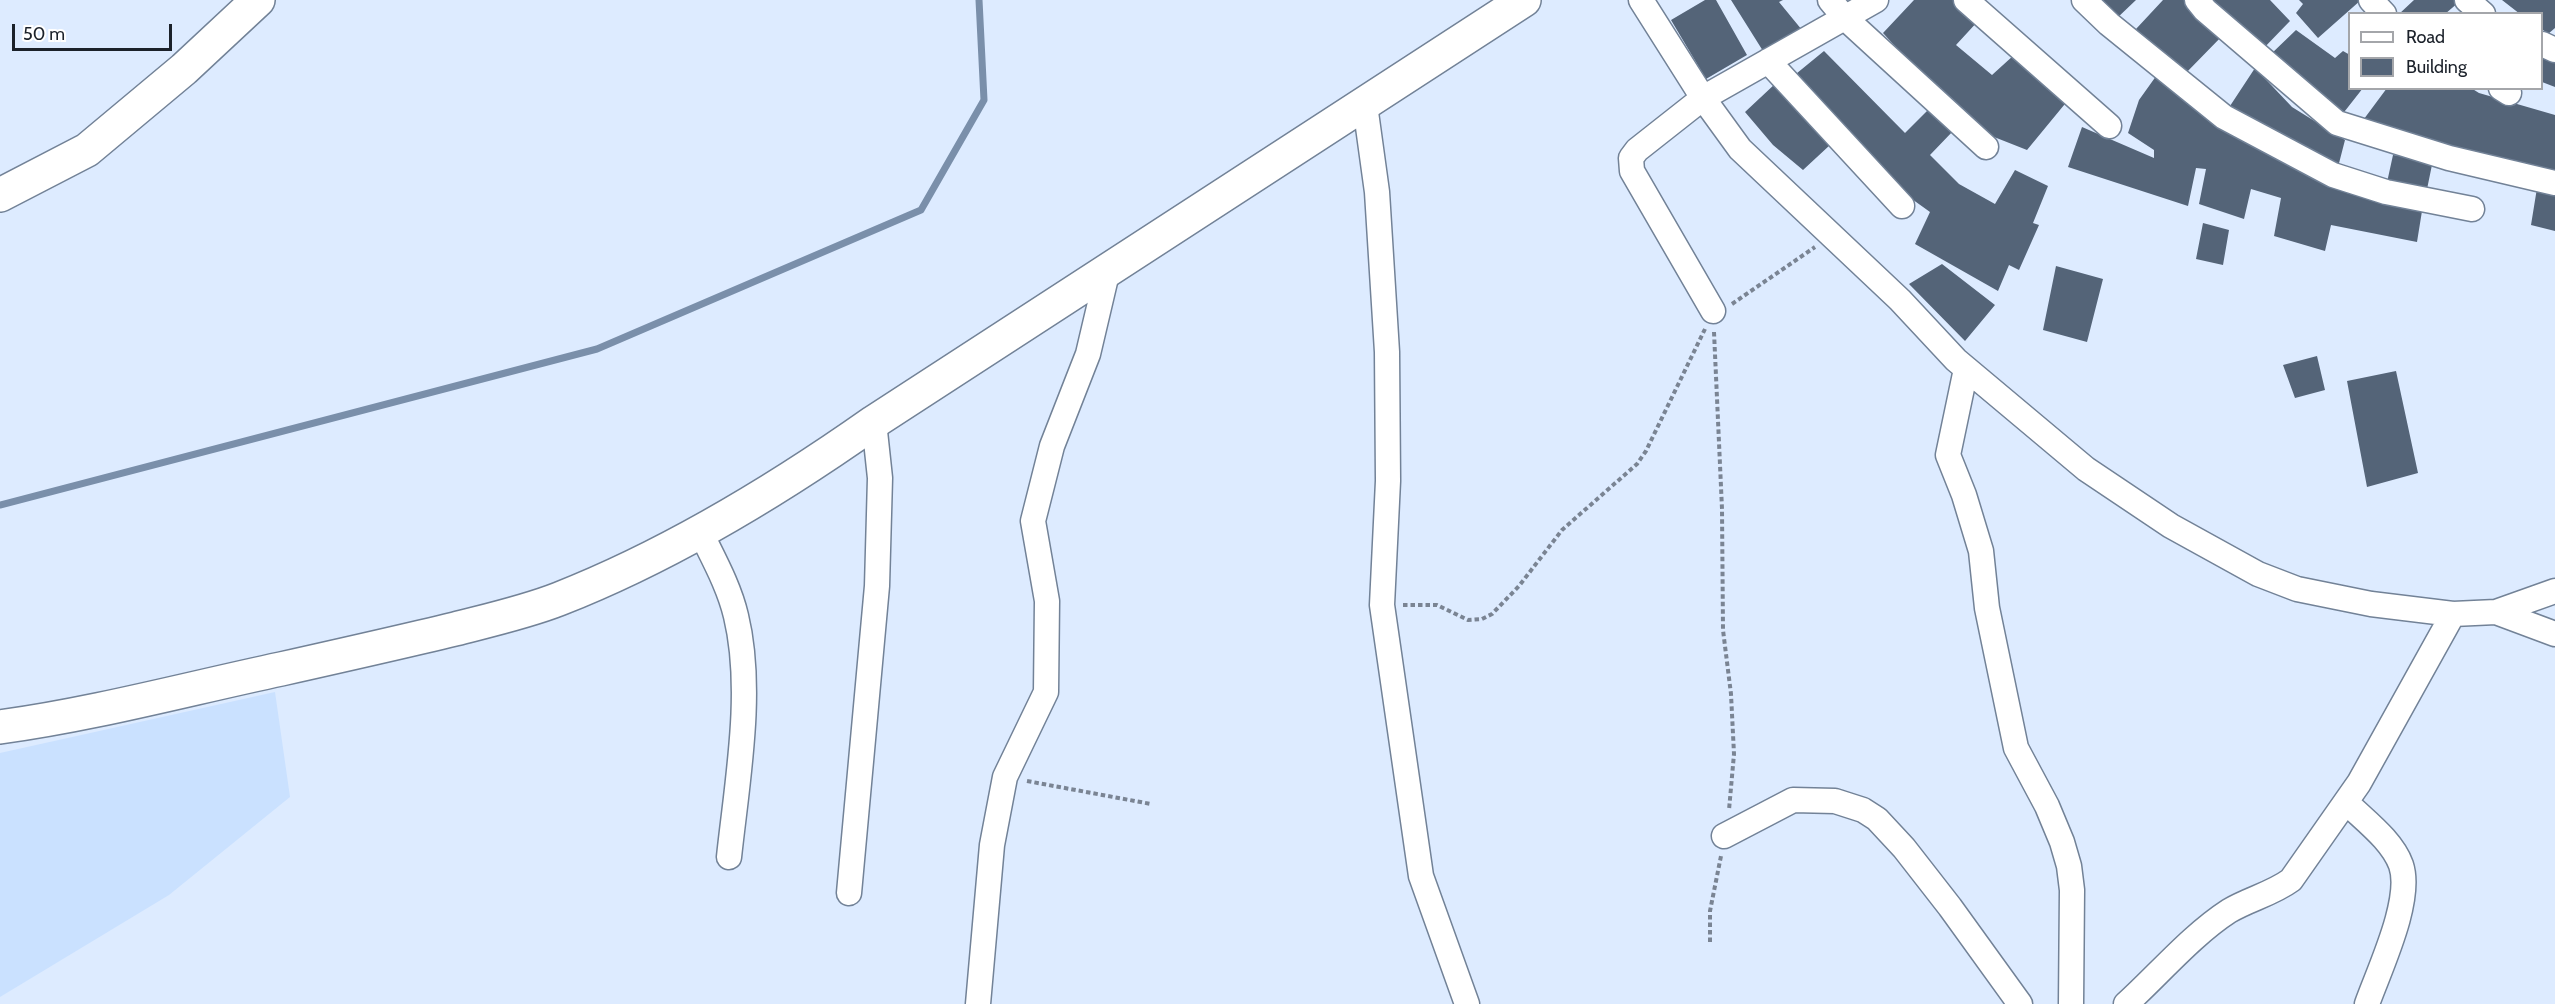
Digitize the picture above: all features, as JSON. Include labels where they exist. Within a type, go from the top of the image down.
[{"type":"street","points":[[0,195],[87,150],[184,69],[258,0]]},
{"type":"street","points":[[0,727],[56,719],[380,647],[501,617],[558,599],[700,531],[795,478],[874,423],[1108,269],[1365,105],[1524,0]]},
{"type":"street","points":[[1713,311],[1632,171],[1631,158],[1637,150],[1703,98],[1768,61],[1837,9],[1876,0]]},
{"type":"street","points":[[1966,0],[2109,126]]},
{"type":"street","points":[[2084,0],[2109,24],[2224,117],[2333,175],[2386,192],[2472,209]]},
{"type":"street","points":[[2196,0],[2337,123],[2449,158],[2555,183]]},
{"type":"street","points":[[2371,0],[2382,12]]},
{"type":"street","points":[[2467,0],[2481,12]]},
{"type":"street","points":[[1646,2],[1703,98],[1740,149],[1832,234],[1966,369],[2086,469],[2171,526],[2258,574],[2297,589],[2371,604],[2453,614],[2496,612],[2555,591]]},
{"type":"street","points":[[1837,9],[1986,147]]},
{"type":"street","points":[[1768,61],[1902,206]]},
{"type":"street","points":[[1365,105],[1377,192],[1387,352],[1388,481],[1382,605],[1421,876],[1467,1004]]},
{"type":"street","points":[[978,1004],[992,845],[1005,777],[1046,692],[1047,601],[1032,521],[1052,446],[1088,354],[1108,269]]},
{"type":"street","points":[[1966,369],[1948,455],[1964,495],[1981,551],[1987,608],[2016,748],[2047,806],[2069,866],[2072,890],[2071,1004]]},
{"type":"street","points":[[849,893],[877,586],[880,478],[874,423]]},
{"type":"street","points":[[700,531],[732,605],[741,646],[741,729],[729,857]]},
{"type":"street","points":[[2496,612],[2555,634]]},
{"type":"street","points":[[2126,1004],[2229,911],[2279,889],[2290,880],[2359,783],[2453,614]]},
{"type":"street","points":[[1724,836],[1793,800],[1835,801],[1863,810],[1877,819],[1904,848],[2020,1004]]},
{"type":"street","points":[[2346,802],[2392,849],[2403,875],[2391,942],[2367,1004]]},
{"type":"path","points":[[1382,605],[1437,605],[1467,620],[1482,619],[1497,610],[1562,530],[1637,464],[1646,451],[1713,311],[1735,303],[1832,234]]},
{"type":"path","points":[[1710,942],[1710,911],[1724,836],[1734,754],[1731,694],[1723,630],[1722,509],[1713,311]]},
{"type":"path","points":[[1005,777],[1151,804]]},
{"type":"shaded area","points":[[275,692],[290,797],[169,895],[0,997],[0,753]]},
{"type":"building","points":[[1705,0],[1716,0],[1747,55],[1706,79],[1671,20]]},
{"type":"building","points":[[1731,0],[1783,0],[1779,2],[1802,30],[1763,51]]},
{"type":"building","points":[[1914,0],[1953,0],[1979,20],[1956,45],[1992,75],[2014,55],[2069,99],[2027,150],[1989,135],[1924,78],[1883,33]]},
{"type":"building","points":[[2093,0],[2136,0],[2115,20]]},
{"type":"building","points":[[2163,0],[2186,0],[2225,33],[2184,75],[2136,29]]},
{"type":"building","points":[[2209,0],[2270,0],[2290,21],[2259,53]]},
{"type":"building","points":[[2299,0],[2361,0],[2318,38],[2296,13],[2303,4]]},
{"type":"building","points":[[2414,0],[2457,0],[2459,2],[2447,12],[2401,12]]},
{"type":"building","points":[[2502,0],[2555,0],[2555,28],[2548,34],[2543,30],[2543,12],[2517,12]]},
{"type":"building","points":[[2296,30],[2335,58],[2343,51],[2348,54],[2348,90],[2361,90],[2341,116],[2270,55]]},
{"type":"building","points":[[1824,51],[1905,133],[1930,108],[1954,130],[1930,155],[1959,184],[1995,204],[2015,170],[2048,186],[2033,223],[2039,225],[2019,270],[2009,265],[1998,291],[1915,244],[1930,212],[1884,179],[1791,78]]},
{"type":"building","points":[[2543,53],[2555,58],[2555,87],[2543,82]]},
{"type":"building","points":[[2255,68],[2292,107],[2345,140],[2337,171],[2294,150],[2230,106]]},
{"type":"building","points":[[2159,72],[2288,162],[2347,193],[2422,211],[2417,242],[2331,225],[2325,251],[2274,236],[2281,198],[2251,189],[2244,219],[2199,204],[2206,169],[2196,168],[2188,206],[2068,167],[2082,127],[2154,158],[2154,150],[2128,133],[2139,100]]},
{"type":"building","points":[[1776,83],[1830,145],[1803,170],[1773,145],[1745,112]]},
{"type":"building","points":[[2386,90],[2474,90],[2555,115],[2555,176],[2361,123]]},
{"type":"building","points":[[2393,155],[2433,160],[2426,194],[2386,187]]},
{"type":"building","points":[[2537,188],[2555,192],[2555,231],[2531,225]]},
{"type":"building","points":[[2203,223],[2229,230],[2223,265],[2196,259]]},
{"type":"building","points":[[1942,264],[1995,305],[1965,341],[1909,284]]},
{"type":"building","points":[[2056,266],[2103,279],[2087,342],[2043,330]]},
{"type":"building","points":[[2317,356],[2325,390],[2295,398],[2283,365]]},
{"type":"building","points":[[2396,371],[2418,473],[2367,487],[2347,381]]},
{"type":"waterway","points":[[0,505],[597,349],[921,210],[984,100],[979,0]]}]
